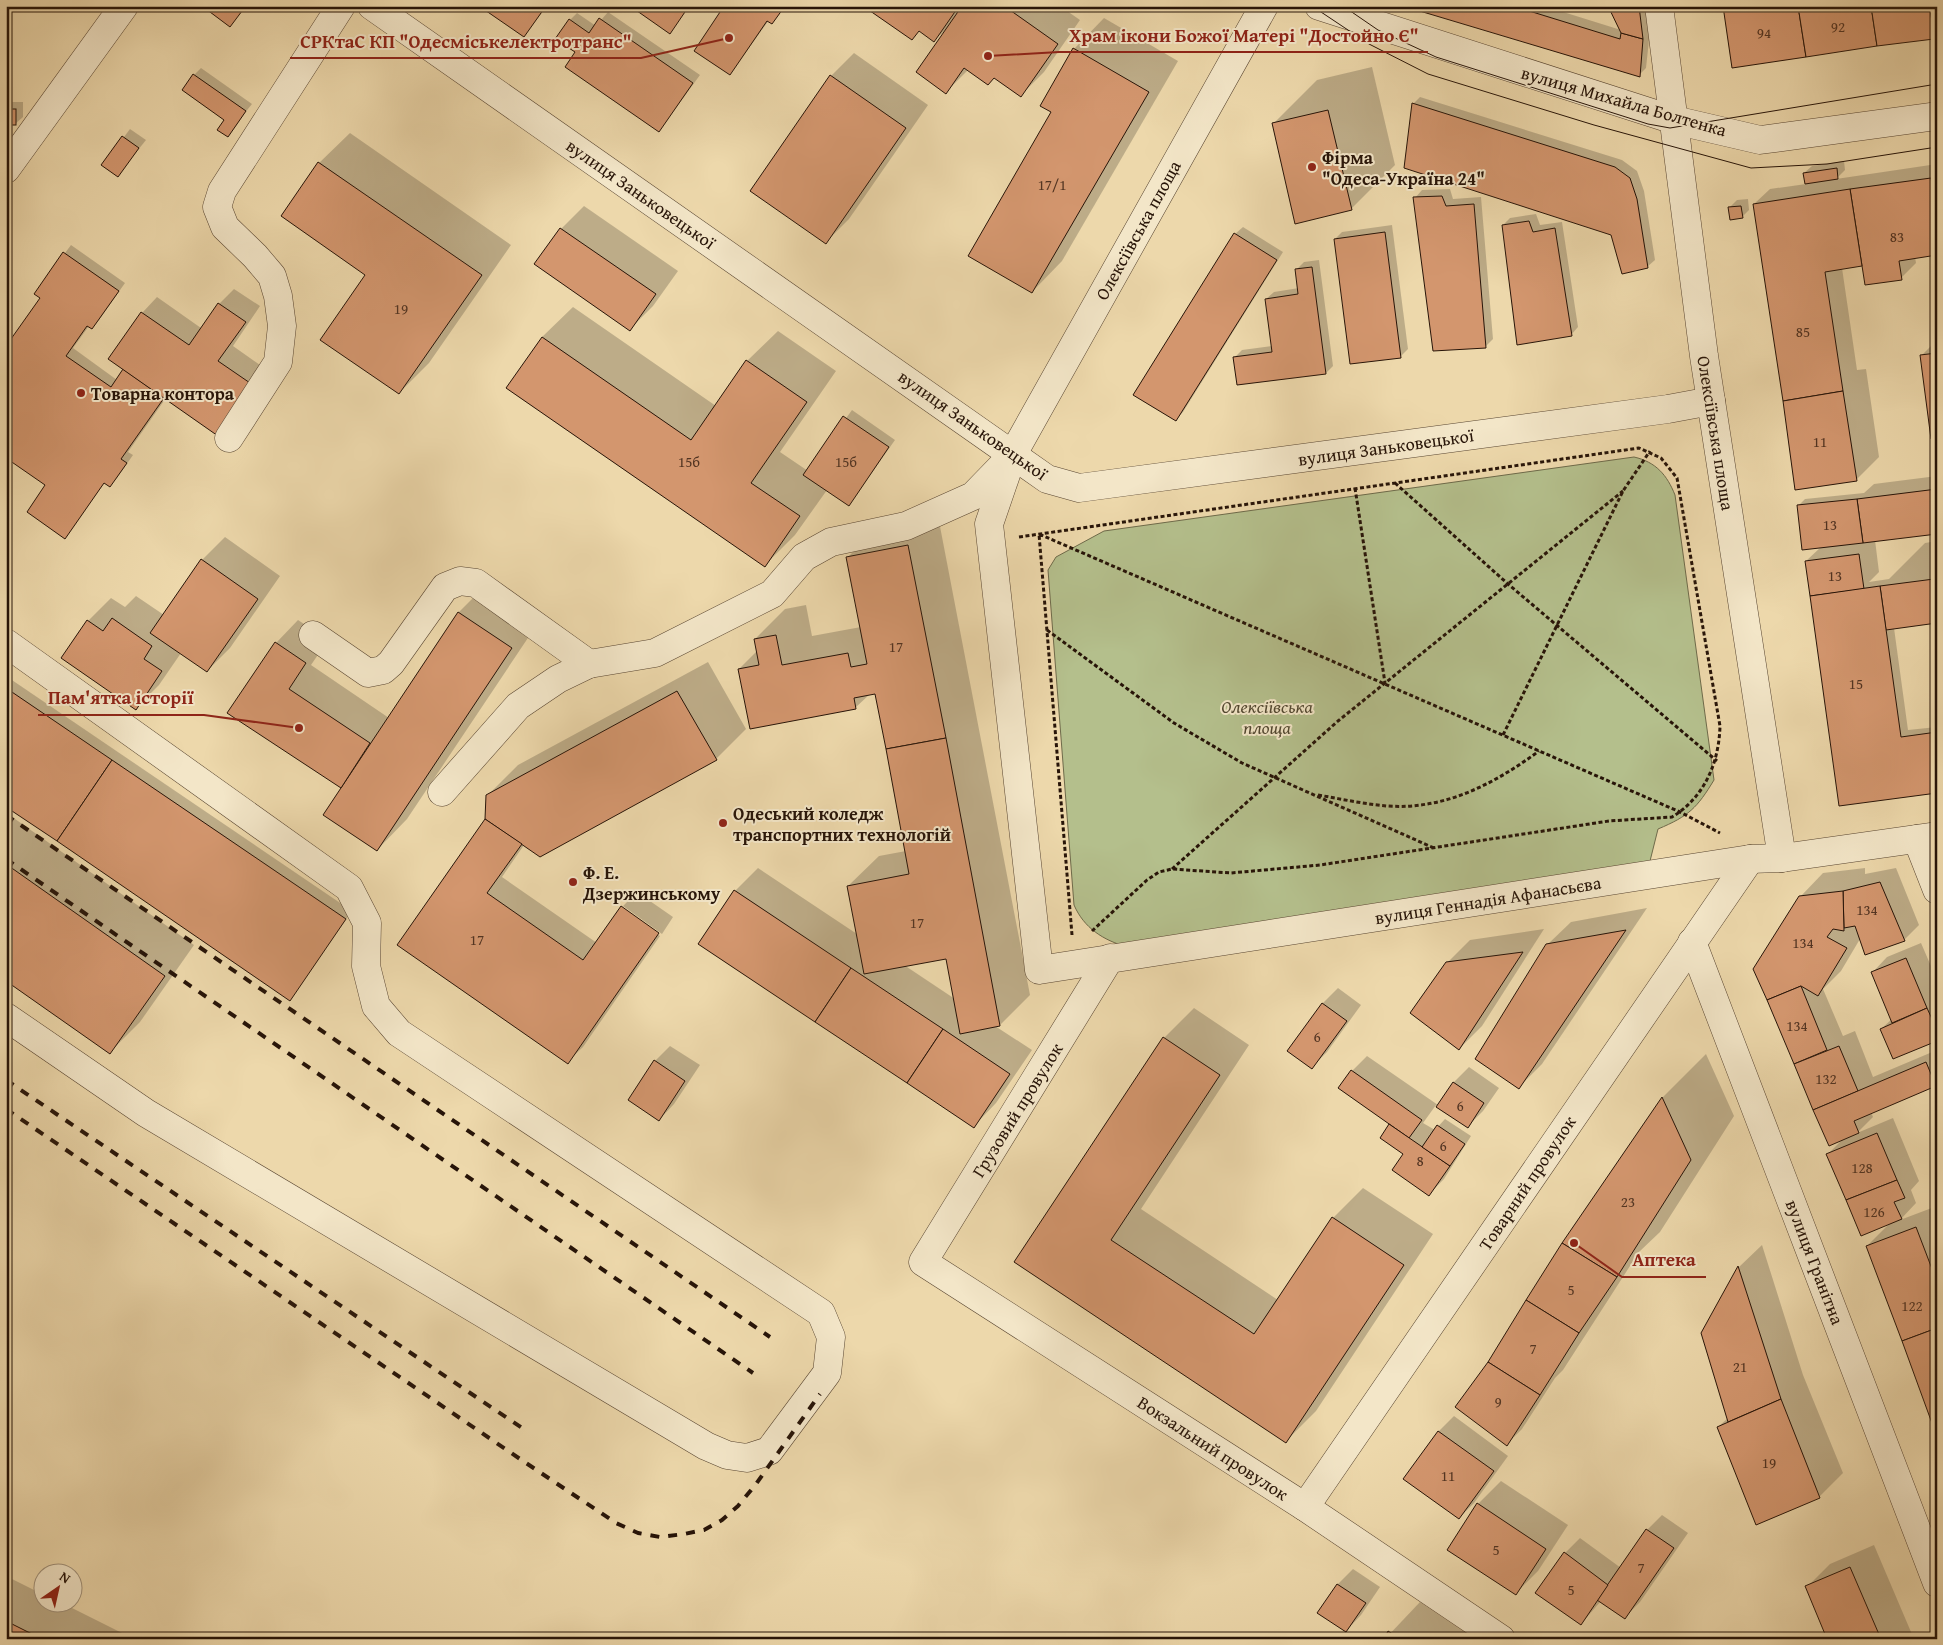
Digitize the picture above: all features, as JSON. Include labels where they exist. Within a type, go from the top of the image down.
[{"type":"street","points":[[6,169],[16,142],[124,6]]},
{"type":"street","points":[[229,438],[278,362],[282,326],[278,296],[272,276],[256,256],[225,227],[218,207],[222,191],[341,6]]},
{"type":"street","name":"вулиця Заньковецької","points":[[372,6],[1013,454],[1046,479],[1079,488],[1658,410],[1711,401]]},
{"type":"street","name":"Олексіївська площа","points":[[1013,454],[1264,6]]},
{"type":"street","name":"вулиця Михайла Болтенка","points":[[1319,6],[1674,120],[1760,140],[1937,116]]},
{"type":"street","name":"Олексіївська площа","points":[[1660,6],[1711,401],[1782,858]]},
{"type":"street","points":[[991,540],[989,524],[1013,454]]},
{"type":"street","points":[[442,792],[518,706],[558,679],[589,664],[655,653],[772,594],[804,557],[831,542],[906,526],[974,496],[1013,454]]},
{"type":"street","name":"вулиця Геннадія Афанасьєва","points":[[991,540],[1039,970],[1750,859],[1782,858],[1927,837]]},
{"type":"street","points":[[313,635],[368,672],[383,670],[391,663],[446,587],[460,581],[476,583],[589,664]]},
{"type":"street","points":[[6,643],[349,888],[366,923],[366,966],[376,1006],[399,1033],[821,1313],[831,1337],[827,1373],[769,1451],[747,1458],[728,1455],[698,1441],[146,1113],[6,1017]]},
{"type":"street","points":[[1927,837],[1937,890]]},
{"type":"street","name":"Товарний провулок","points":[[1305,1507],[1750,859]]},
{"type":"street","name":"вулиця Гранітна","points":[[1692,942],[1937,1583]]},
{"type":"street","name":"Грузовий провулок","points":[[923,1262],[1110,958]]},
{"type":"street","name":"Вокзальний провулок","points":[[923,1262],[1305,1507],[1501,1639]]},
{"type":"path","points":[[991,540],[1640,448],[1650,451],[1670,467],[1677,478],[1720,726],[1716,761],[1708,779],[1680,812],[1672,817],[1609,821],[1320,865],[1241,872],[1172,869],[1159,872],[1147,880],[1086,936]]},
{"type":"path","points":[[1503,735],[1623,491],[1650,451]]},
{"type":"path","points":[[1395,483],[1508,584],[1716,761]]},
{"type":"path","points":[[1355,488],[1385,683]]},
{"type":"path","points":[[1172,869],[1385,683],[1623,491]]},
{"type":"path","points":[[1039,534],[1072,938]]},
{"type":"path","points":[[1039,534],[1680,812],[1732,839],[1750,859]]},
{"type":"path","points":[[1047,630],[1174,723],[1242,763],[1434,848]]},
{"type":"path","points":[[1312,794],[1387,806],[1431,805],[1472,792],[1510,772],[1539,751]]},
{"type":"green space","name":"Олексіївська площа","points":[[1634,457],[1649,462],[1660,470],[1675,495],[1714,780],[1691,810],[1677,820],[1658,829],[1650,861],[1127,947],[1102,937],[1083,920],[1074,905],[1048,570],[1056,557],[1104,531]]},
{"type":"building","points":[[202,6],[244,6],[245,7],[230,27]]},
{"type":"building","points":[[479,6],[546,6],[524,37]]},
{"type":"building","points":[[630,6],[689,6],[670,34]]},
{"type":"building","points":[[724,6],[785,6],[772,24],[767,21],[730,75],[694,51]]},
{"type":"building","points":[[863,6],[959,6],[934,42],[919,31],[912,40]]},
{"type":"building","points":[[962,6],[1008,6],[1007,8],[1058,44],[1021,97],[994,78],[988,85],[964,68],[946,94],[916,72]]},
{"type":"building","points":[[1403,6],[1513,6],[1620,39],[1621,33],[1643,39],[1640,77]]},
{"type":"building","points":[[1608,6],[1639,6],[1643,39],[1621,33]]},
{"type":"building","points":[[1723,6],[1798,6],[1806,57],[1732,68]]},
{"type":"building","points":[[1798,6],[1871,6],[1877,46],[1806,57]]},
{"type":"building","points":[[1871,6],[1930,6],[1934,39],[1877,46]]},
{"type":"building","points":[[1930,6],[1937,6],[1937,39],[1934,39]]},
{"type":"building","points":[[599,18],[693,83],[659,132],[565,67],[575,52],[555,39],[569,19],[589,33]]},
{"type":"building","points":[[1073,48],[1149,92],[1032,293],[968,256],[1051,112],[1040,106]]},
{"type":"building","points":[[193,74],[246,111],[228,137],[217,130],[224,120],[182,90]]},
{"type":"building","points":[[830,75],[906,128],[826,244],[750,191]]},
{"type":"building","points":[[1412,103],[1615,167],[1630,178],[1637,199],[1648,268],[1622,274],[1611,235],[1404,168]]},
{"type":"building","points":[[6,109],[16,109],[16,125],[6,125]]},
{"type":"building","name":"Фірма \"Одеса-Україна 24\"","points":[[1328,110],[1352,210],[1295,224],[1272,123]]},
{"type":"building","points":[[122,136],[139,148],[118,177],[101,165]]},
{"type":"building","points":[[318,162],[482,275],[399,394],[320,340],[365,275],[281,216]]},
{"type":"building","points":[[1837,168],[1838,179],[1805,184],[1803,173]]},
{"type":"building","points":[[1937,177],[1937,217],[1931,178]]},
{"type":"building","points":[[1931,178],[1937,217],[1937,255],[1899,261],[1902,280],[1865,285],[1850,189]]},
{"type":"building","points":[[1850,189],[1862,266],[1825,272],[1843,391],[1783,401],[1753,204]]},
{"type":"building","points":[[1442,196],[1446,206],[1474,204],[1486,348],[1433,351],[1413,197]]},
{"type":"building","points":[[1741,206],[1743,218],[1730,220],[1728,207]]},
{"type":"building","points":[[1529,221],[1533,232],[1555,228],[1572,336],[1517,345],[1502,225]]},
{"type":"building","points":[[560,228],[656,294],[630,331],[534,264]]},
{"type":"building","points":[[1385,232],[1401,358],[1350,364],[1334,239]]},
{"type":"building","points":[[1234,233],[1277,260],[1176,421],[1133,395]]},
{"type":"building","name":"Товарна контора","points":[[63,252],[119,291],[92,329],[87,326],[66,356],[111,387],[123,369],[164,398],[121,459],[127,463],[110,487],[104,483],[65,539],[27,512],[45,485],[6,458],[6,346],[40,298],[34,294]]},
{"type":"building","points":[[1312,267],[1326,374],[1237,385],[1233,357],[1272,352],[1265,299],[1298,294],[1295,269]]},
{"type":"building","points":[[218,303],[246,322],[218,361],[253,385],[218,436],[108,359],[141,312],[189,345]]},
{"type":"building","points":[[542,337],[691,440],[746,360],[807,402],[751,483],[800,516],[765,567],[506,388]]},
{"type":"building","points":[[1937,353],[1937,438],[1931,439],[1920,355]]},
{"type":"building","points":[[1843,391],[1857,481],[1795,490],[1783,401]]},
{"type":"building","points":[[843,416],[889,447],[849,506],[803,475]]},
{"type":"building","points":[[1937,489],[1937,534],[1863,543],[1857,499]]},
{"type":"building","points":[[1857,499],[1863,543],[1802,550],[1797,505]]},
{"type":"building","points":[[908,545],[946,738],[886,749],[875,694],[854,698],[856,709],[750,729],[738,669],[759,665],[754,639],[776,635],[782,665],[848,653],[851,667],[867,664],[846,557]]},
{"type":"building","points":[[1859,554],[1864,589],[1810,596],[1805,561]]},
{"type":"building","points":[[201,559],[258,599],[207,672],[150,633]]},
{"type":"building","points":[[1934,579],[1937,623],[1886,630],[1880,586]]},
{"type":"building","points":[[1880,586],[1901,737],[1937,732],[1937,793],[1839,806],[1810,596]]},
{"type":"building","points":[[458,612],[512,648],[377,851],[323,815]]},
{"type":"building","points":[[112,618],[152,646],[144,659],[162,671],[136,710],[61,658],[87,620],[103,631]]},
{"type":"building","points":[[275,642],[306,663],[289,689],[370,743],[341,788],[227,713]]},
{"type":"building","points":[[6,688],[112,760],[57,841],[6,807]]},
{"type":"building","points":[[677,691],[717,760],[540,857],[485,819],[486,795]]},
{"type":"building","points":[[946,738],[1000,1026],[960,1034],[946,959],[864,974],[847,886],[909,874],[886,749]]},
{"type":"building","points":[[112,760],[346,919],[290,1001],[57,841]]},
{"type":"building","points":[[485,819],[522,844],[487,893],[583,960],[621,906],[659,933],[568,1064],[397,945]]},
{"type":"building","points":[[6,864],[165,976],[110,1054],[6,981]]},
{"type":"building","points":[[1880,882],[1905,941],[1865,955],[1855,926],[1844,928],[1843,891]]},
{"type":"building","points":[[734,890],[851,968],[815,1022],[698,944]]},
{"type":"building","points":[[1843,891],[1844,931],[1833,929],[1827,937],[1847,948],[1818,996],[1801,986],[1767,1000],[1753,969],[1799,896]]},
{"type":"building","points":[[1626,930],[1519,1089],[1475,1059],[1546,944]]},
{"type":"building","points":[[1523,952],[1459,1050],[1410,1013],[1446,962]]},
{"type":"building","points":[[1906,958],[1927,1008],[1892,1023],[1871,972]]},
{"type":"building","points":[[851,968],[943,1029],[907,1083],[815,1022]]},
{"type":"building","points":[[1801,986],[1827,1050],[1794,1064],[1767,1000]]},
{"type":"building","points":[[1322,1003],[1347,1021],[1312,1069],[1287,1051]]},
{"type":"building","points":[[1927,1008],[1937,1030],[1937,1041],[1893,1059],[1880,1029]]},
{"type":"building","points":[[943,1029],[1010,1074],[974,1128],[907,1083]]},
{"type":"building","points":[[1163,1037],[1220,1075],[1111,1240],[1254,1334],[1332,1217],[1404,1265],[1286,1443],[1014,1262]]},
{"type":"building","points":[[1839,1046],[1858,1091],[1813,1110],[1794,1064]]},
{"type":"building","points":[[654,1060],[685,1081],[659,1121],[628,1100]]},
{"type":"building","points":[[1926,1062],[1936,1086],[1854,1121],[1859,1133],[1829,1146],[1813,1110]]},
{"type":"building","points":[[1351,1070],[1422,1120],[1409,1138],[1338,1088]]},
{"type":"building","points":[[1453,1082],[1484,1103],[1468,1128],[1436,1107]]},
{"type":"building","points":[[1662,1097],[1691,1160],[1617,1277],[1562,1243]]},
{"type":"building","points":[[1389,1124],[1450,1166],[1429,1196],[1392,1170],[1403,1154],[1380,1138]]},
{"type":"building","points":[[1437,1125],[1465,1144],[1450,1166],[1422,1147]]},
{"type":"building","points":[[1877,1133],[1897,1180],[1846,1200],[1826,1154]]},
{"type":"building","points":[[1937,1163],[1937,1178],[1932,1165]]},
{"type":"building","points":[[1897,1180],[1905,1198],[1894,1202],[1902,1219],[1861,1236],[1846,1200]]},
{"type":"building","points":[[1916,1227],[1937,1282],[1937,1328],[1902,1341],[1866,1246]]},
{"type":"building","points":[[1562,1243],[1617,1277],[1579,1333],[1526,1300]]},
{"type":"building","points":[[1738,1266],[1781,1399],[1728,1422],[1701,1333]]},
{"type":"building","points":[[1526,1300],[1579,1333],[1540,1395],[1488,1362]]},
{"type":"building","points":[[1937,1328],[1937,1424],[1933,1426],[1902,1341]]},
{"type":"building","points":[[1488,1362],[1540,1395],[1507,1446],[1455,1407]]},
{"type":"building","points":[[1781,1399],[1820,1498],[1756,1525],[1717,1427]]},
{"type":"building","points":[[1438,1431],[1494,1471],[1459,1519],[1403,1479]]},
{"type":"building","points":[[1477,1503],[1546,1549],[1516,1595],[1447,1550]]},
{"type":"building","points":[[1646,1529],[1674,1548],[1625,1619],[1597,1600]]},
{"type":"building","points":[[1564,1552],[1608,1585],[1581,1625],[1535,1593]]},
{"type":"building","points":[[1850,1567],[1881,1639],[1827,1639],[1805,1586]]},
{"type":"building","points":[[1337,1584],[1366,1603],[1346,1632],[1317,1613]]},
{"type":"building","points":[[6,1621],[42,1639],[6,1639]]},
{"type":"building","points":[[1388,1631],[1400,1639],[1384,1639]]},
{"type":"tram line","points":[[1312,6],[1369,44],[1428,74],[1594,125],[1751,168],[1827,164],[1937,147]]},
{"type":"tram line","points":[[1343,6],[1378,30],[1436,57],[1648,124],[1670,128],[1937,84]]},
{"type":"railway","points":[[6,815],[770,1337]]},
{"type":"railway","points":[[6,859],[753,1373]]},
{"type":"railway","points":[[6,1080],[528,1432]]},
{"type":"railway","points":[[6,1109],[523,1461],[616,1523],[638,1533],[660,1537],[684,1534],[704,1530],[722,1520],[738,1506],[756,1484],[820,1394]]},
{"type":"place","name":"СРКтаС КП \"Одесміськелектротранс\"","points":[[729,38]]},
{"type":"place","name":"Храм ікони Божої Матері \"Достойно Є\"","points":[[988,56]]},
{"type":"place","name":"Фірма \"Одеса-Україна 24\"","points":[[1312,167]]},
{"type":"place","name":"Товарна контора","points":[[81,393]]},
{"type":"place","name":"Пам'ятка історії","points":[[299,728]]},
{"type":"place","name":"Одеський коледж транспортних технологій","points":[[723,823]]},
{"type":"place","name":"Ф. Е. Дзержинському","points":[[573,882]]},
{"type":"place","name":"Аптека","points":[[1574,1243]]}]
